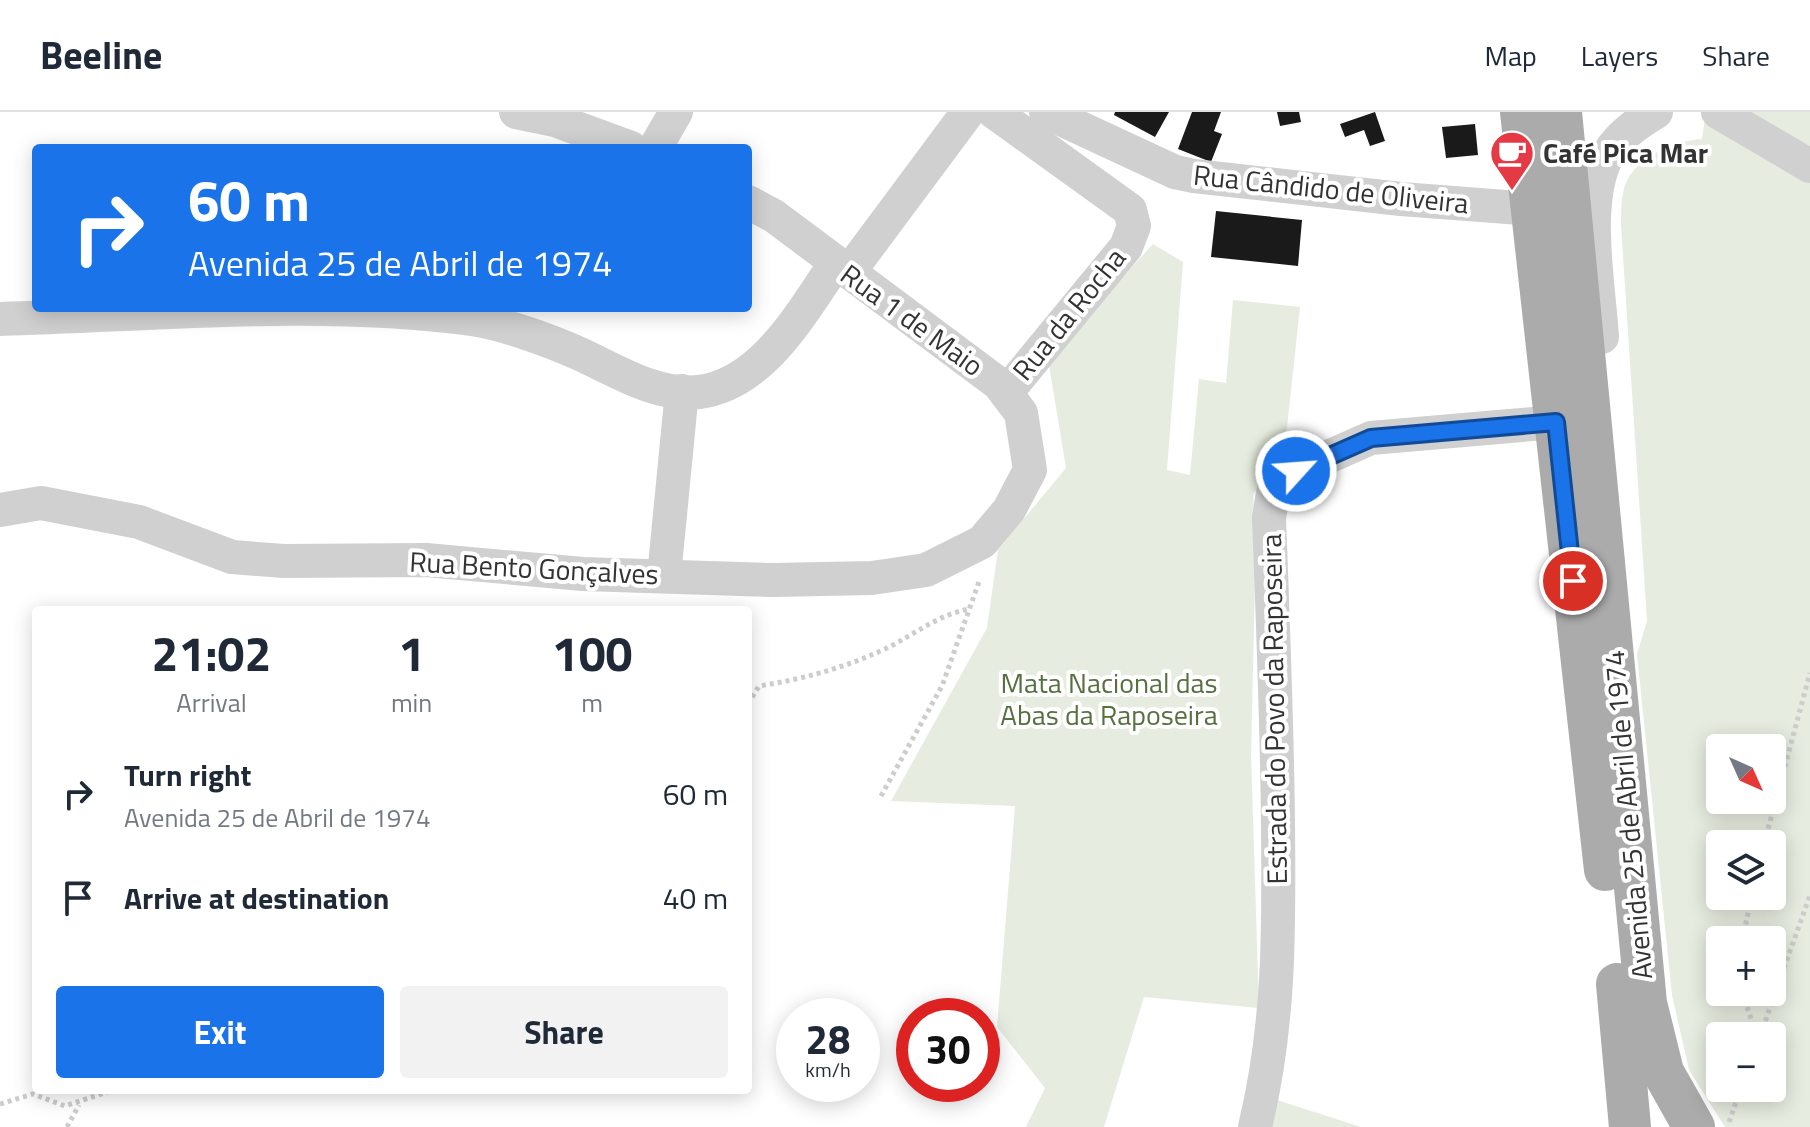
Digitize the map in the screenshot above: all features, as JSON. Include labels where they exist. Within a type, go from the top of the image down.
[{"type":"main road","name":"Avenida 25 de Abril de 1974","points":[[1533,114],[1533,209],[1629,1090],[1630,1127]]},
{"type":"main road","name":"Avenida 25 de Abril de 1974","points":[[1533,114],[1612,637],[1646,1003],[1663,1072],[1694,1127]]},
{"type":"street","points":[[516,112],[555,120],[620,144]]},
{"type":"street","points":[[657,144],[676,112]]},
{"type":"street","points":[[382,312],[474,319],[575,352],[656,389],[700,392],[753,370],[842,268],[968,112]]},
{"type":"street","name":"Rua da Rocha","points":[[994,112],[1130,210],[1134,226],[1126,247],[1006,393]]},
{"type":"street","name":"Rua Cândido de Oliveira","points":[[1046,112],[1175,172],[1194,176],[1401,199],[1533,209]]},
{"type":"street","points":[[1612,637],[1618,595],[1594,202],[1599,175],[1611,149],[1629,129],[1656,112]]},
{"type":"street","points":[[1718,112],[1810,166]]},
{"type":"street","name":"Rua 1 de Maio","points":[[752,204],[774,216],[999,384],[1021,413],[1030,470]]},
{"type":"street","points":[[0,319],[240,312]]},
{"type":"street","points":[[664,576],[682,391]]},
{"type":"street","name":"Estrada do Povo da Raposeira","points":[[1255,1127],[1268,1074],[1276,1012],[1277,750],[1269,518],[1273,493],[1296,471],[1371,438],[1556,422]]},
{"type":"street","name":"Rua Bento Gonçalves","points":[[0,510],[41,503],[139,522],[232,557],[284,561],[426,560],[583,574],[872,578],[926,570],[982,542],[1009,510],[1030,470]]},
{"type":"path","points":[[881,796],[942,686],[980,578],[982,542]]},
{"type":"path","points":[[752,686],[836,670],[887,648],[948,613],[969,609]]},
{"type":"path","points":[[1768,830],[1810,673]]},
{"type":"path","points":[[752,697],[759,686]]},
{"type":"path","points":[[1764,1022],[1810,895]]},
{"type":"path","points":[[0,1104],[33,1094],[65,1106],[103,1094]]},
{"type":"path","points":[[1728,1127],[1736,1102]]},
{"type":"path","points":[[67,1127],[79,1104]]},
{"type":"green space","points":[[1706,112],[1810,112],[1810,1127],[1725,1127],[1709,1102],[1786,1102],[1786,1022],[1706,1022],[1706,1097],[1689,1070],[1672,995],[1637,654],[1647,621],[1621,213],[1623,193],[1634,170],[1665,148],[1702,139]]},
{"type":"green space","name":"Mata Nacional das Abas da Raposeira","points":[[1153,244],[1183,262],[1167,470],[1190,475],[1199,379],[1226,383],[1233,300],[1300,307],[1284,455],[1253,494],[1256,538],[1251,755],[1259,1008],[1144,997],[1104,1127],[1026,1127],[1045,1088],[1000,1031],[999,998],[1015,806],[891,801],[987,628],[998,550],[1066,468],[1048,359]]},
{"type":"green space","points":[[1274,1099],[1361,1127],[1267,1127]]},
{"type":"building","points":[[1115,112],[1169,112],[1155,137],[1114,115]]},
{"type":"building","points":[[1192,112],[1221,112],[1214,131],[1222,134],[1211,162],[1178,149]]},
{"type":"building","points":[[1277,112],[1299,112],[1301,122],[1280,126]]},
{"type":"building","points":[[1375,112],[1385,141],[1370,146],[1364,130],[1345,137],[1340,124]]},
{"type":"building","points":[[1475,124],[1478,155],[1446,158],[1442,127]]},
{"type":"building","points":[[1216,211],[1302,220],[1298,266],[1211,257]]},
{"type":"place","name":"Café Pica Mar","points":[[1512,192]]},
{"type":"route","points":[[1296,471],[1371,438],[1556,422],[1573,581]]}]
